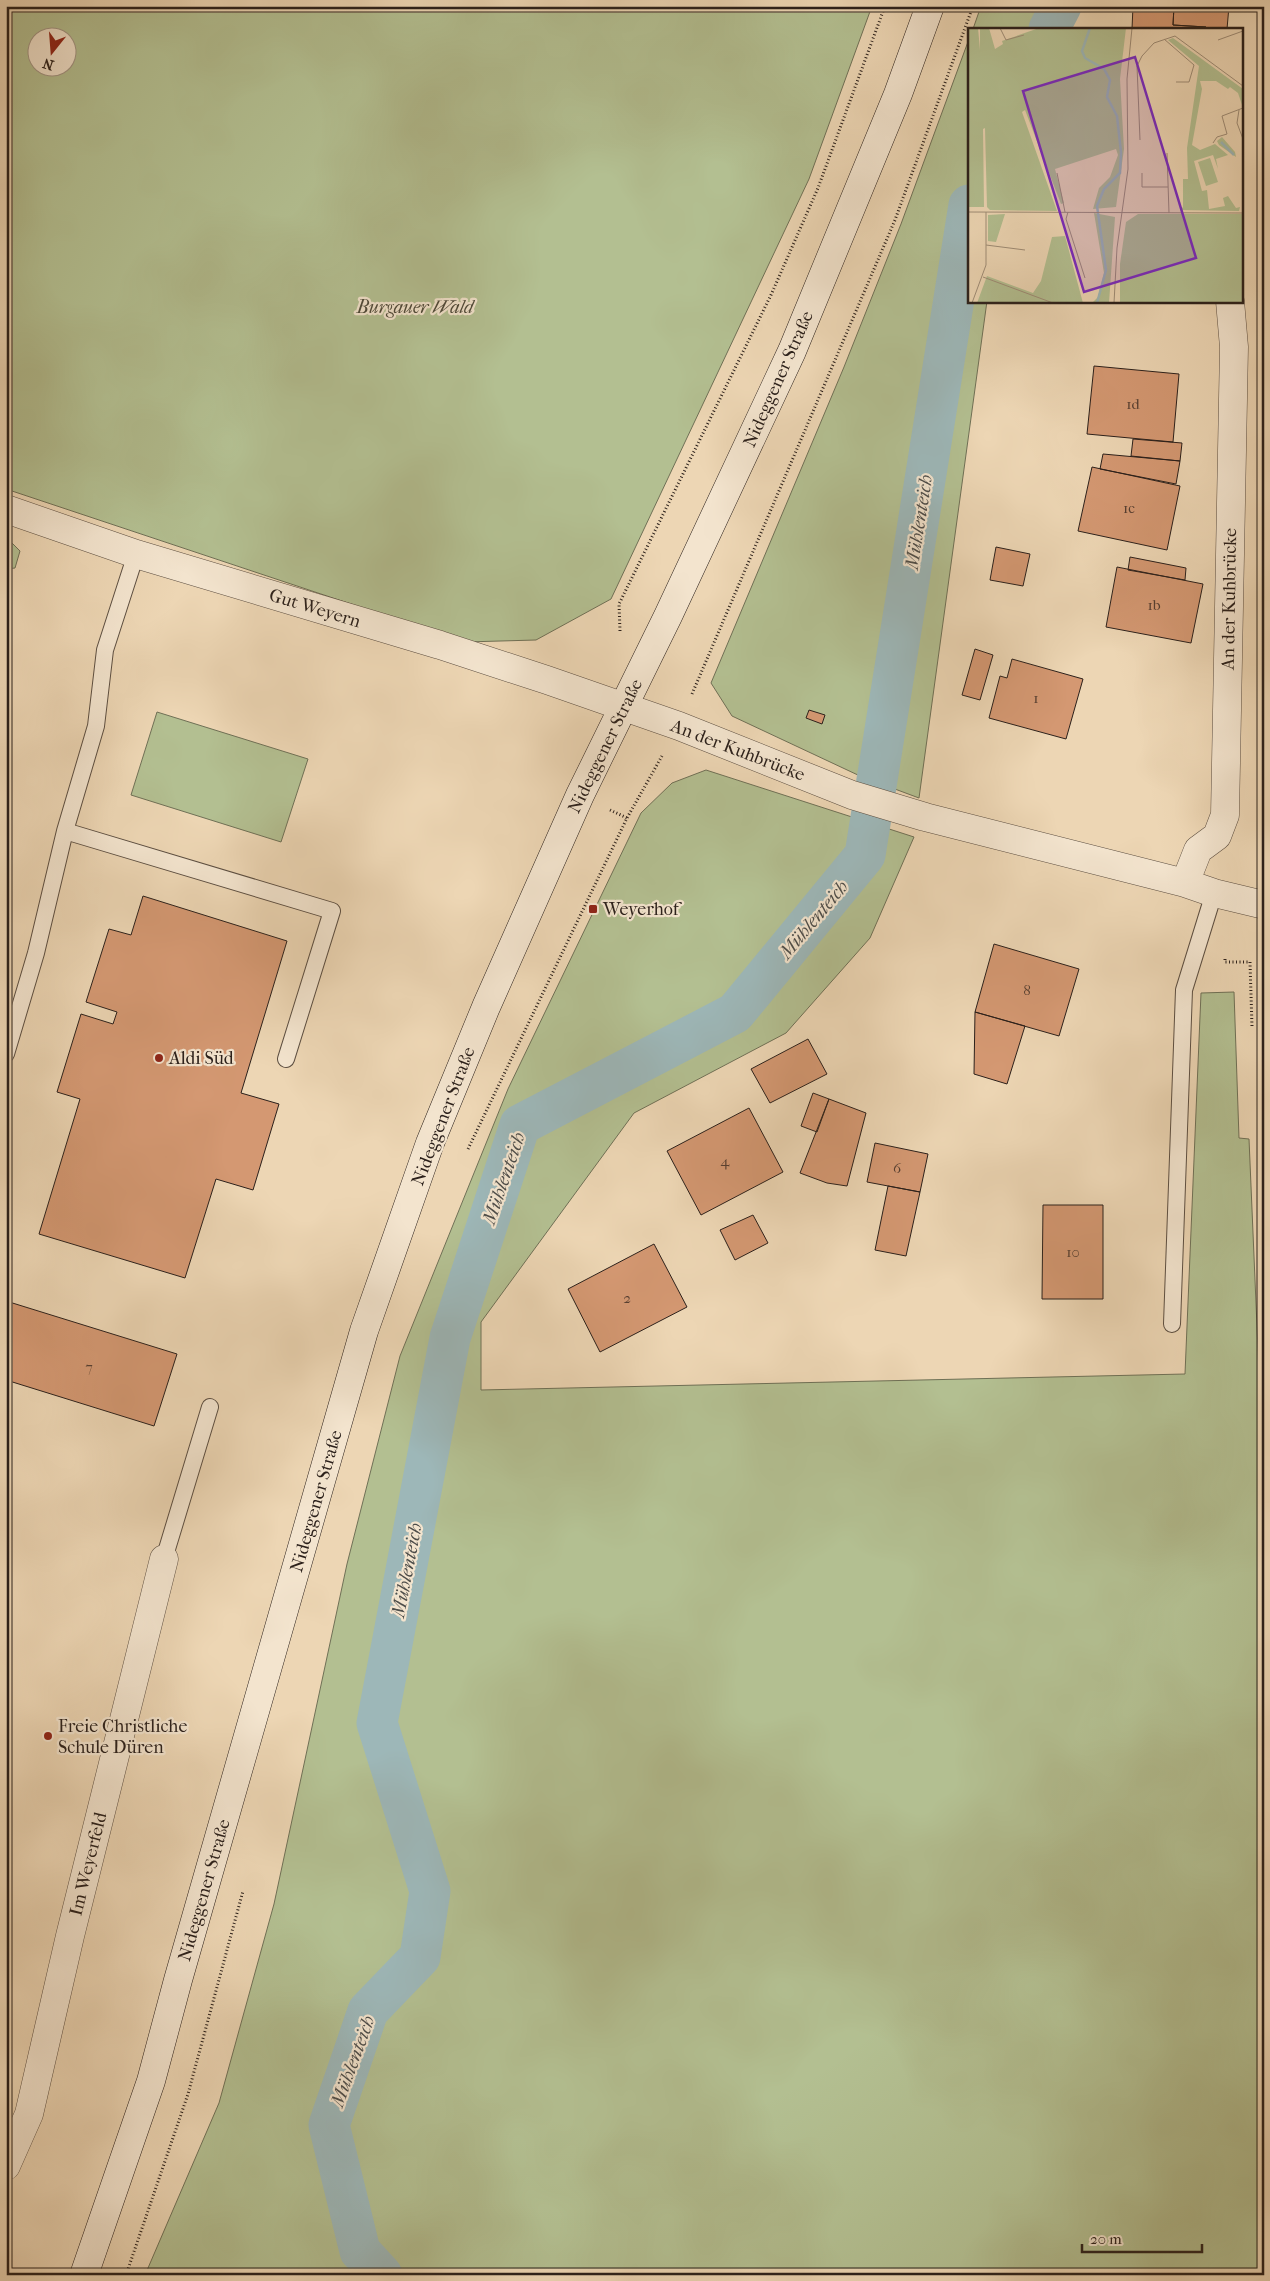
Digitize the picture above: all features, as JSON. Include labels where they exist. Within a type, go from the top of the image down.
[{"type":"street","name":"Nideggener Straße","points":[[84,2275],[151,2081],[178,1980],[364,1331],[430,1143],[486,1007],[580,795],[624,707],[792,351],[898,94],[930,6]]},
{"type":"street","name":"An der Kuhbrücke","points":[[624,707],[679,726],[852,795],[924,817],[1185,882],[1198,850],[1217,836],[1225,815],[1234,347],[1230,302]]},
{"type":"street","name":"Gut Weyern","points":[[6,510],[136,554],[440,645],[624,707]]},
{"type":"street","points":[[1185,882],[1214,893],[1264,905]]},
{"type":"street","name":"Im Weyerfeld","points":[[6,2166],[29,2114],[70,1936],[164,1559]]},
{"type":"lane","points":[[6,1054],[36,953],[65,830],[96,726],[105,650],[136,554]]},
{"type":"lane","points":[[65,830],[332,911],[286,1058]]},
{"type":"lane","points":[[1172,1324],[1184,990],[1214,893]]},
{"type":"lane","points":[[164,1559],[210,1407]]},
{"type":"path","points":[[620,632],[619,604],[771,295],[818,188],[885,6]]},
{"type":"path","points":[[465,1155],[628,818],[679,726],[895,220],[974,6]]},
{"type":"path","points":[[1205,924],[1225,930],[1225,962],[1250,962],[1252,1027]]},
{"type":"path","points":[[126,2275],[188,2094],[245,1884]]},
{"type":"green space","name":"Burgauer Wald","points":[[6,6],[872,6],[809,179],[611,599],[536,640],[465,642],[6,489]]},
{"type":"green space","points":[[981,6],[1082,6],[1070,28],[973,28]]},
{"type":"green space","points":[[968,42],[968,302],[987,302],[919,798],[860,776],[732,716],[711,683],[844,367],[901,224]]},
{"type":"green space","points":[[6,537],[20,551],[15,568],[6,569]]},
{"type":"green space","points":[[157,712],[308,759],[281,842],[131,795]]},
{"type":"green space","points":[[706,770],[914,837],[870,938],[786,1033],[634,1113],[481,1322],[481,1390],[1185,1374],[1201,993],[1234,992],[1239,1138],[1249,1139],[1264,1491],[1264,2275],[145,2275],[219,2103],[274,1904],[347,1564],[400,1356],[508,1089],[641,813],[672,783]]},
{"type":"building","points":[[1133,6],[1174,6],[1173,25],[1206,27],[1206,28],[1132,28]]},
{"type":"building","points":[[1174,6],[1229,6],[1227,28],[1173,25]]},
{"type":"building","points":[[1094,366],[1179,374],[1173,442],[1087,434]]},
{"type":"building","points":[[1133,439],[1182,443],[1180,461],[1131,456]]},
{"type":"building","points":[[1103,454],[1180,461],[1176,484],[1100,469]]},
{"type":"building","points":[[1092,467],[1180,486],[1167,550],[1078,531]]},
{"type":"building","points":[[996,547],[1030,554],[1023,586],[990,580]]},
{"type":"building","points":[[1130,557],[1186,568],[1185,580],[1128,570]]},
{"type":"building","points":[[1117,567],[1203,584],[1191,643],[1106,627]]},
{"type":"building","points":[[975,649],[993,655],[980,700],[962,695]]},
{"type":"building","points":[[1012,659],[1083,679],[1066,739],[989,718],[1000,676],[1007,678]]},
{"type":"building","points":[[809,710],[825,715],[822,724],[806,718]]},
{"type":"building","name":"Aldi Süd","points":[[143,896],[287,941],[241,1093],[279,1104],[253,1190],[216,1179],[185,1278],[39,1234],[80,1099],[57,1092],[81,1014],[113,1024],[117,1012],[86,1002],[109,929],[131,935]]},
{"type":"building","points":[[994,944],[1079,969],[1059,1036],[975,1012]]},
{"type":"building","points":[[975,1012],[1025,1026],[1007,1084],[974,1074]]},
{"type":"building","points":[[808,1039],[827,1074],[770,1103],[751,1069]]},
{"type":"building","points":[[813,1093],[829,1099],[817,1132],[801,1126]]},
{"type":"building","points":[[829,1099],[866,1113],[847,1186],[827,1183],[800,1173]]},
{"type":"building","points":[[749,1108],[783,1172],[701,1215],[667,1151]]},
{"type":"building","points":[[875,1143],[928,1154],[920,1192],[867,1182]]},
{"type":"building","points":[[888,1186],[920,1192],[906,1256],[875,1250]]},
{"type":"building","points":[[1043,1205],[1103,1205],[1103,1299],[1042,1299]]},
{"type":"building","points":[[753,1215],[768,1243],[735,1260],[720,1230]]},
{"type":"building","points":[[654,1244],[687,1307],[600,1352],[568,1289]]},
{"type":"building","points":[[6,1301],[177,1354],[154,1426],[6,1380]]},
{"type":"waterway","name":"Mühlenteich","points":[[1050,28],[1061,6]]},
{"type":"waterway","name":"Mühlenteich","points":[[382,2275],[360,2251],[329,2125],[368,2011],[420,1957],[430,1891],[377,1723],[450,1338],[520,1125],[735,1013],[865,855],[968,211]]},
{"type":"place","name":"Weyerhof","points":[[593,909]]},
{"type":"place","name":"Aldi Süd","points":[[159,1058]]},
{"type":"place","name":"Freie Christliche Schule Düren","points":[[48,1736]]}]
